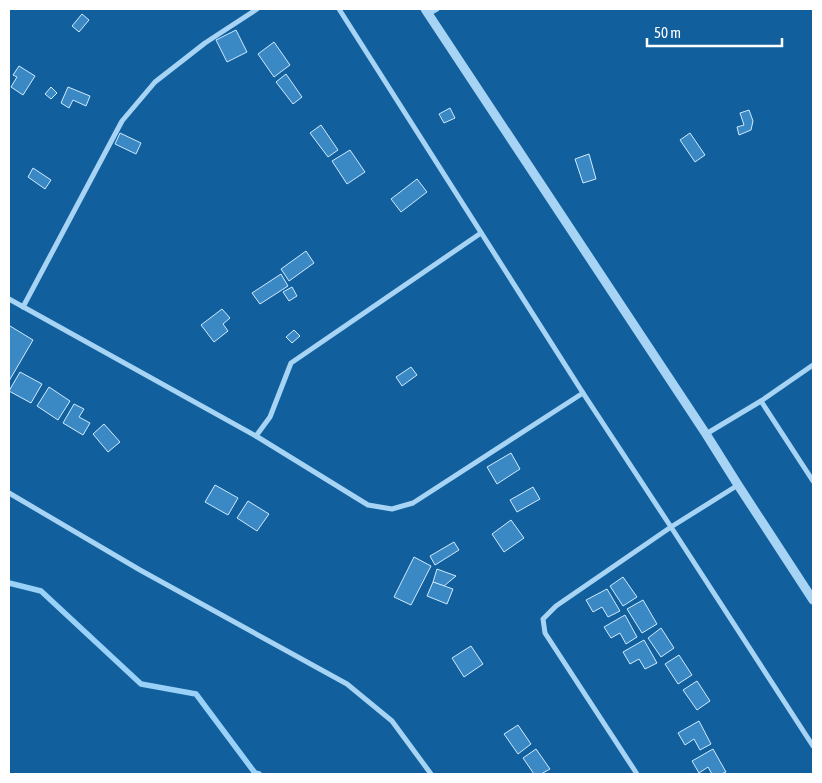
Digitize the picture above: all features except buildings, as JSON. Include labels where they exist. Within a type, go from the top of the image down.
[{"type":"street","points":[[23,307],[122,121],[155,82],[205,43],[257,9]]},
{"type":"street","points":[[339,9],[583,393],[813,746]]},
{"type":"street","points":[[436,9],[427,12],[706,434],[813,600]]},
{"type":"street","points":[[256,436],[270,417],[291,363],[481,233]]},
{"type":"street","points":[[9,299],[256,436],[368,505],[392,509],[413,503],[583,393]]},
{"type":"street","points":[[706,434],[761,401],[813,366]]},
{"type":"street","points":[[761,401],[813,481]]},
{"type":"street","points":[[637,774],[545,633],[543,619],[556,606],[671,527],[738,485]]},
{"type":"street","points":[[9,493],[140,570],[347,684],[392,721],[431,774]]},
{"type":"waterway","points":[[9,583],[41,591],[141,684],[196,694],[255,773],[259,774]]}]
